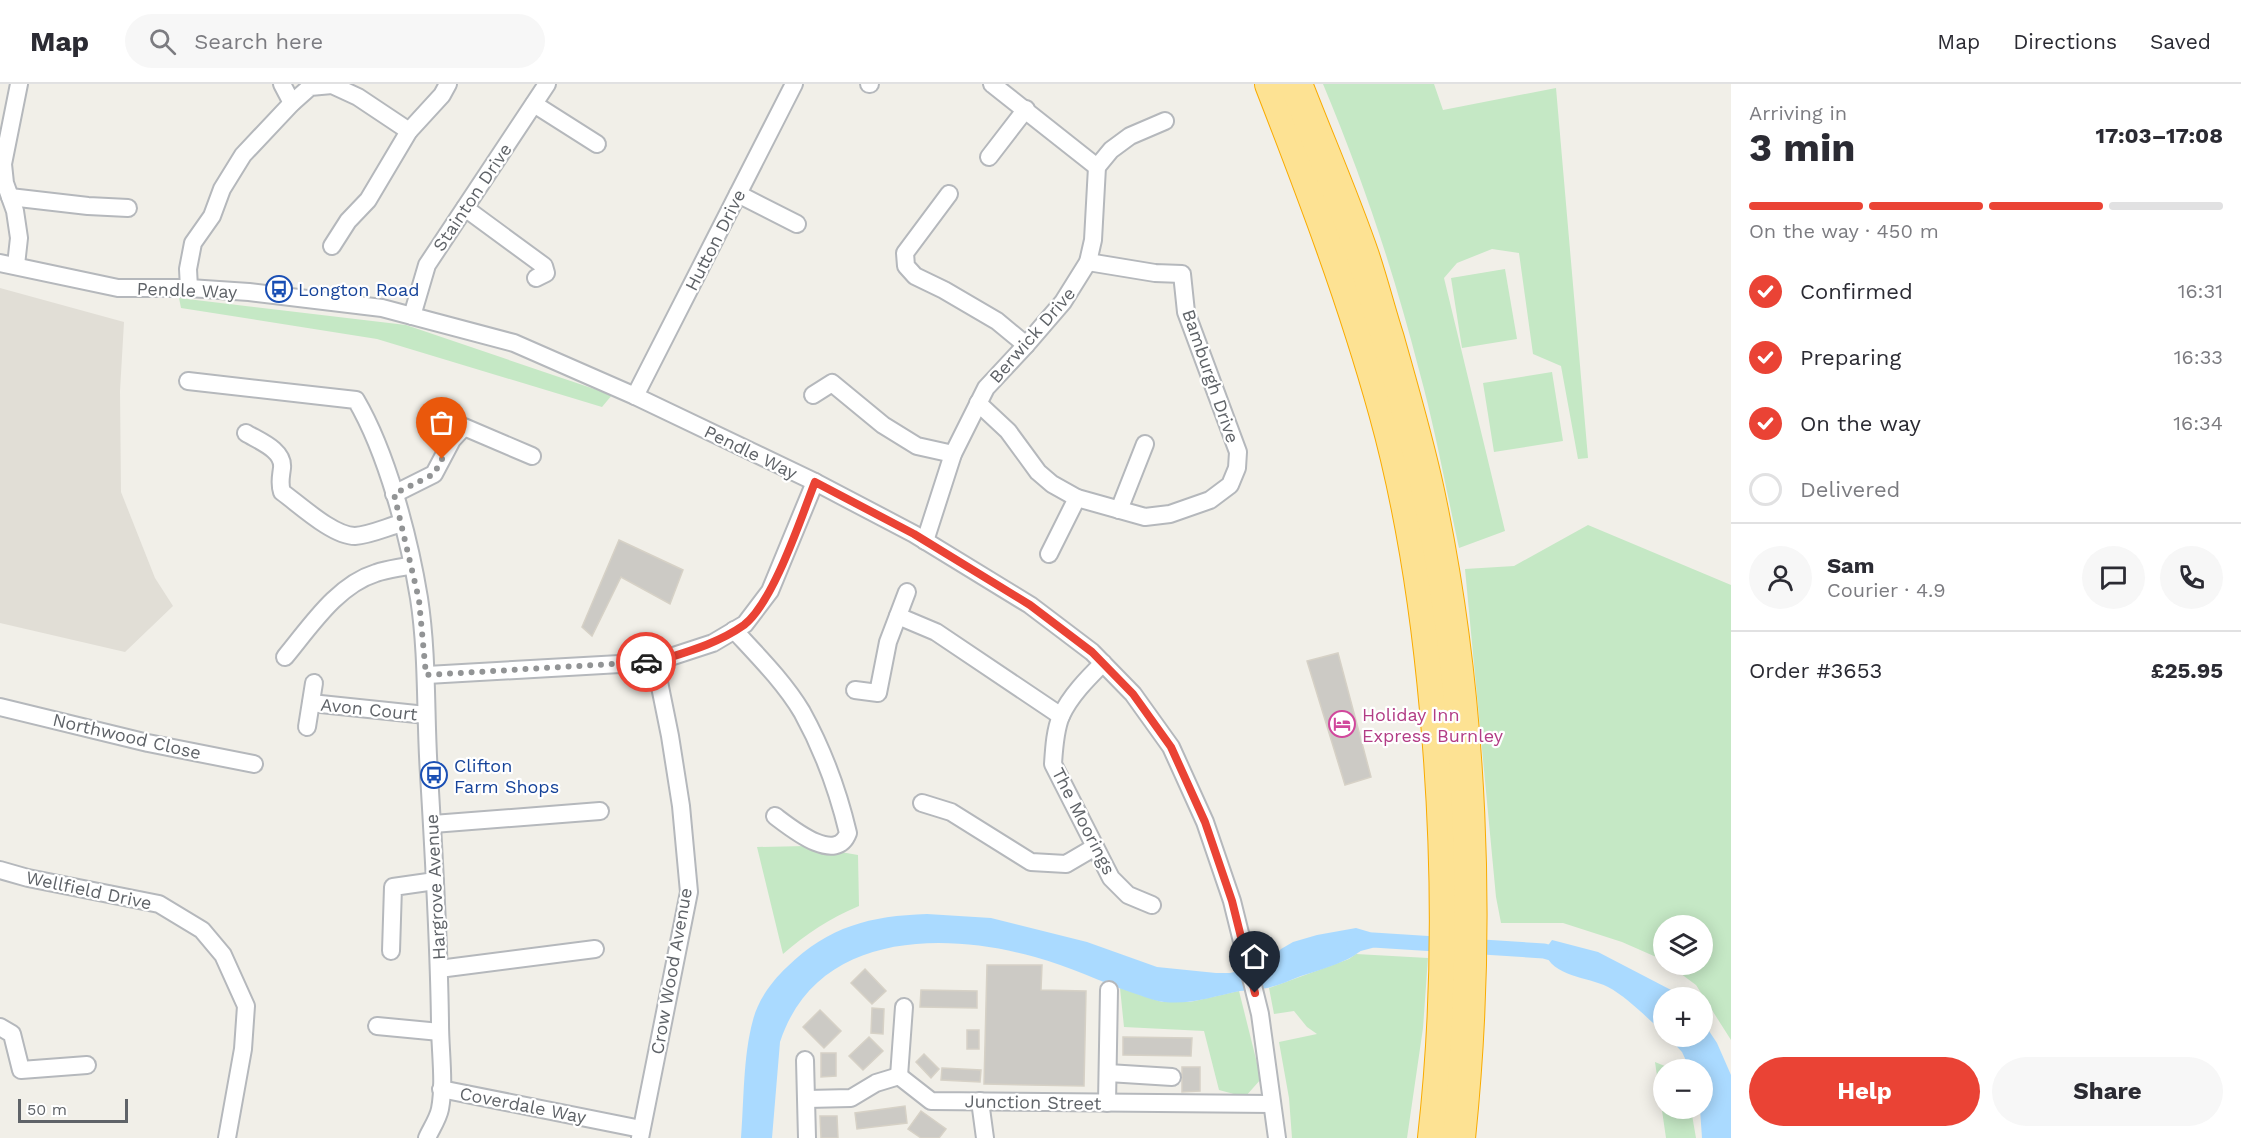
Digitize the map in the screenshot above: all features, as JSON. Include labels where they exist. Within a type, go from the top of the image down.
[{"type":"highway","points":[[1271,84],[1340,265],[1385,413],[1418,559],[1432,664],[1441,764],[1446,893],[1444,1017],[1434,1138]]},
{"type":"highway","points":[[1296,84],[1363,256],[1407,404],[1428,489],[1440,553],[1456,666],[1465,766],[1471,898],[1468,1020],[1459,1138]]},
{"type":"street","points":[[8,264],[19,238],[15,211],[4,183],[3,164],[19,84]]},
{"type":"street","points":[[282,84],[292,103]]},
{"type":"street","points":[[332,246],[348,221],[373,192],[409,131],[442,95],[448,84]]},
{"type":"street","name":"Stainton Drive","points":[[412,316],[427,265],[547,84]]},
{"type":"street","name":"Hutton Drive","points":[[636,396],[794,84]]},
{"type":"street","points":[[992,84],[1097,167],[1111,150],[1130,136],[1165,121]]},
{"type":"street","points":[[189,288],[188,269],[193,243],[212,216],[222,189],[243,155],[310,87],[332,85],[358,97],[409,131]]},
{"type":"street","points":[[534,104],[597,144]]},
{"type":"street","points":[[989,157],[1026,109]]},
{"type":"street","name":"Berwick Drive","points":[[925,541],[953,454],[986,388],[1063,302],[1088,262],[1093,240],[1097,167]]},
{"type":"street","points":[[738,194],[797,224]]},
{"type":"street","points":[[949,195],[905,253],[906,266],[915,276],[944,290],[996,321],[1026,345]]},
{"type":"street","points":[[10,197],[128,208]]},
{"type":"street","points":[[465,208],[544,266],[546,273],[536,278]]},
{"type":"street","name":"Bamburgh Drive","points":[[978,403],[1008,431],[1038,472],[1052,484],[1077,498],[1145,517],[1170,514],[1210,500],[1230,485],[1237,468],[1238,452],[1186,312],[1182,274],[1155,273],[1088,262]]},
{"type":"street","name":"Pendle Way","points":[[8,264],[118,288],[189,288],[382,308],[514,344],[636,396],[815,482],[925,541],[1030,605],[1103,663],[1133,694],[1171,747],[1205,822],[1232,901],[1260,1014],[1276,1138]]},
{"type":"street","name":"Hargrove Avenue","points":[[188,381],[356,400],[366,418],[394,494],[419,600],[426,675],[439,969],[441,1089],[440,1110],[427,1138]]},
{"type":"street","points":[[813,395],[832,383],[883,424],[917,446],[953,454]]},
{"type":"street","points":[[394,494],[434,474],[452,440],[464,427],[532,456]]},
{"type":"street","points":[[246,434],[281,457],[282,492],[327,525],[342,533],[355,536],[402,523]]},
{"type":"street","points":[[1119,510],[1145,444]]},
{"type":"street","points":[[426,675],[655,662],[713,643],[746,624],[770,591],[815,482]]},
{"type":"street","points":[[1049,554],[1077,498]]},
{"type":"street","points":[[285,657],[328,606],[347,589],[374,573],[412,565]]},
{"type":"street","points":[[855,690],[878,701],[883,660],[907,592]]},
{"type":"street","points":[[898,616],[936,632],[1061,716]]},
{"type":"street","points":[[734,630],[772,670],[802,712],[837,789],[848,833],[846,839],[840,844],[821,844],[799,834],[775,816]]},
{"type":"street","name":"Crow Wood Avenue","points":[[640,1133],[689,892],[681,806],[655,662]]},
{"type":"street","name":"The Moorings","points":[[1103,663],[1083,683],[1061,716],[1054,747],[1053,764],[1111,878],[1128,895],[1152,905]]},
{"type":"street","name":"Avon Court","points":[[307,727],[314,683]]},
{"type":"street","name":"Avon Court","points":[[311,703],[426,715]]},
{"type":"street","name":"Northwood Close","points":[[0,707],[148,743],[254,765]]},
{"type":"street","points":[[922,803],[951,812],[1031,862],[1066,864],[1095,847]]},
{"type":"street","points":[[433,824],[600,811]]},
{"type":"street","name":"Wellfield Drive","points":[[0,870],[50,883],[159,904],[202,930],[223,955],[246,1005],[243,1049],[227,1138]]},
{"type":"street","points":[[391,951],[393,887],[435,881]]},
{"type":"street","points":[[439,969],[595,949]]},
{"type":"street","points":[[1107,1103],[1109,990]]},
{"type":"street","points":[[807,1099],[851,1098],[876,1083],[899,1076],[904,1007]]},
{"type":"street","points":[[377,1026],[440,1032]]},
{"type":"street","points":[[0,1027],[12,1034],[21,1070],[87,1065]]},
{"type":"street","points":[[805,1060],[807,1138]]},
{"type":"street","points":[[1108,1073],[1172,1077]]},
{"type":"street","name":"Junction Street","points":[[899,1076],[931,1101],[1272,1104]]},
{"type":"street","name":"Coverdale Way","points":[[441,1089],[640,1133]]},
{"type":"street","points":[[980,1101],[985,1138]]},
{"type":"shaded area","points":[[0,288],[124,322],[120,391],[121,492],[155,578],[173,606],[125,652],[0,623]]},
{"type":"green space","points":[[1323,84],[1434,84],[1443,110],[1556,88],[1588,458],[1578,459],[1561,366],[1533,354],[1519,253],[1492,249],[1457,263],[1444,278],[1505,531],[1459,548],[1430,414],[1399,297],[1364,190]]},
{"type":"green space","points":[[1505,269],[1517,339],[1462,348],[1451,278]]},
{"type":"green space","points":[[179,298],[406,325],[612,395],[602,407],[377,339],[181,308]]},
{"type":"green space","points":[[1552,372],[1563,441],[1494,452],[1483,383]]},
{"type":"green space","points":[[1588,525],[1731,585],[1731,1040],[1713,1012],[1713,987],[1697,987],[1682,975],[1713,975],[1713,915],[1653,915],[1653,956],[1622,942],[1563,923],[1501,923],[1496,897],[1465,569],[1514,566]]},
{"type":"green space","points":[[806,846],[858,855],[859,906],[819,927],[783,954],[757,847]]},
{"type":"green space","points":[[1356,954],[1428,958],[1423,1028],[1407,1138],[1292,1138],[1289,1098],[1279,1042],[1317,1034],[1307,1027],[1294,1011],[1274,1014],[1269,988],[1349,959]]},
{"type":"green space","points":[[1120,988],[1162,1002],[1190,1002],[1239,991],[1261,1079],[1245,1097],[1219,1090],[1204,1031],[1124,1027]]},
{"type":"green space","points":[[1663,1119],[1693,1119],[1696,1138],[1666,1138]]},
{"type":"water","points":[[927,914],[991,918],[1087,942],[1157,967],[1216,973],[1230,973],[1266,965],[1281,949],[1293,942],[1317,935],[1356,928],[1373,933],[1373,940],[1348,959],[1275,986],[1174,1003],[1152,1000],[1073,969],[999,949],[961,944],[923,943],[886,948],[852,960],[822,979],[797,1006],[780,1042],[772,1138],[741,1138],[746,1063],[753,1020],[758,1005],[776,978],[803,953],[851,926],[887,917]]},
{"type":"water","points":[[1552,940],[1598,952],[1665,987],[1653,987],[1653,1023],[1615,991],[1555,966],[1548,960],[1544,951]]},
{"type":"water","points":[[1713,1037],[1717,1043],[1731,1075],[1731,1138],[1702,1138],[1701,1119],[1713,1119],[1713,1059],[1685,1059],[1677,1047],[1713,1047]]},
{"type":"building","points":[[619,540],[683,570],[670,604],[621,577],[592,636],[582,627]]},
{"type":"building","points":[[1338,653],[1371,777],[1345,785],[1307,661]]},
{"type":"building","points":[[987,965],[1042,965],[1041,990],[1086,991],[1084,1086],[984,1084]]},
{"type":"building","points":[[865,969],[886,991],[872,1004],[851,983]]},
{"type":"building","points":[[921,990],[977,991],[977,1008],[920,1007]]},
{"type":"building","points":[[872,1008],[884,1009],[883,1034],[871,1033]]},
{"type":"building","points":[[820,1010],[841,1031],[824,1048],[803,1027]]},
{"type":"building","points":[[967,1030],[979,1030],[979,1049],[967,1049]]},
{"type":"building","points":[[869,1037],[883,1051],[863,1070],[849,1056]]},
{"type":"building","points":[[1123,1037],[1192,1038],[1191,1056],[1123,1055]]},
{"type":"building","points":[[821,1053],[836,1053],[836,1076],[821,1077]]},
{"type":"building","points":[[924,1054],[939,1069],[931,1078],[916,1062]]},
{"type":"building","points":[[1182,1067],[1200,1067],[1200,1091],[1182,1092]]},
{"type":"building","points":[[942,1068],[981,1070],[980,1082],[941,1080]]},
{"type":"building","points":[[905,1106],[907,1123],[857,1129],[855,1113]]},
{"type":"building","points":[[921,1111],[946,1129],[939,1138],[921,1138],[908,1129]]},
{"type":"building","points":[[820,1116],[837,1116],[838,1138],[821,1138]]},
{"type":"waterway","points":[[1354,945],[1373,940],[1544,951],[1562,956]]},
{"type":"way so far","points":[[442,459],[434,474],[394,494],[419,600],[426,675],[646,662]]},
{"type":"place","name":"Longton Road","points":[[279,289]]},
{"type":"place","name":"Holiday Inn Express Burnley","points":[[1342,724]]},
{"type":"place","name":"Clifton Farm Shops","points":[[434,775]]},
{"type":"route","points":[[646,662],[655,662],[713,643],[746,624],[770,591],[815,482],[914,534],[1030,605],[1092,652],[1133,694],[1171,747],[1205,822],[1232,901],[1255,993]]}]
